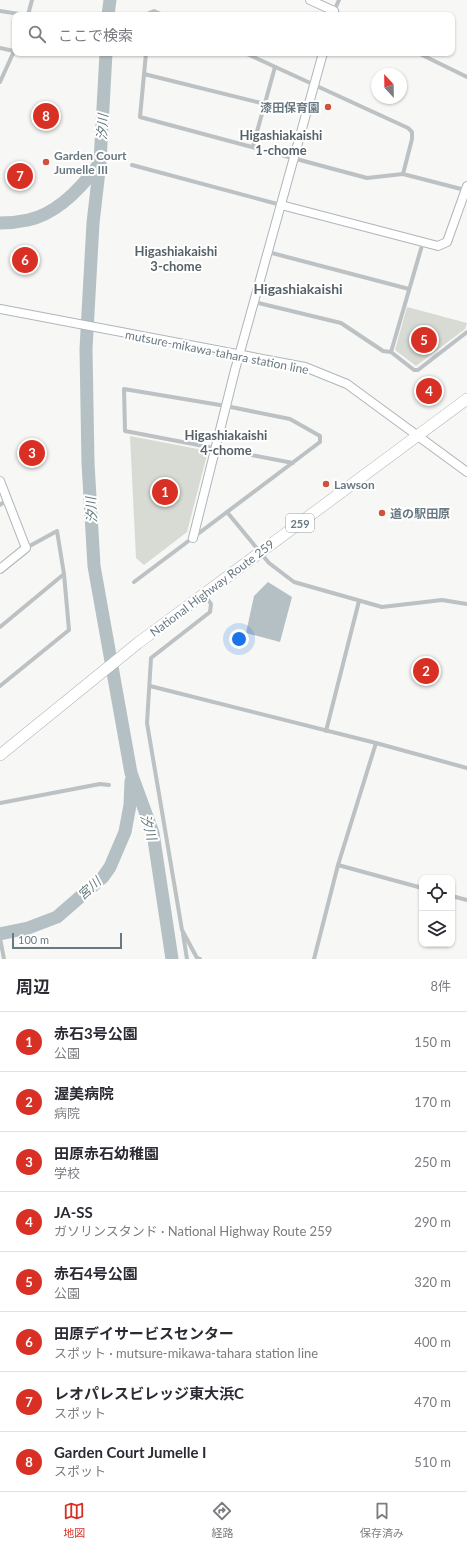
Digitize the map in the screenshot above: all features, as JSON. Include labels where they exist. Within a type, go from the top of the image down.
[{"type":"highway","name":"National Highway Route 259","points":[[0,755],[133,647],[467,399]]},
{"type":"street","points":[[28,12],[32,0]]},
{"type":"street","points":[[310,0],[332,12]]},
{"type":"street","points":[[336,12],[339,0]]},
{"type":"street","points":[[0,10],[12,12]]},
{"type":"street","points":[[0,48],[12,50]]},
{"type":"street","points":[[0,82],[12,56]]},
{"type":"street","points":[[132,165],[438,246],[447,242],[466,189],[403,174],[367,178],[294,157],[140,117],[146,56]]},
{"type":"street","points":[[251,56],[408,128],[412,132],[412,139],[403,174]]},
{"type":"street","points":[[193,538],[239,356],[322,56]]},
{"type":"street","points":[[424,56],[467,77]]},
{"type":"street","points":[[253,146],[275,67]]},
{"type":"street","points":[[144,74],[265,104]]},
{"type":"street","points":[[391,352],[423,242]]},
{"type":"street","points":[[268,252],[409,289]]},
{"type":"street","points":[[254,302],[342,324],[383,351],[391,352],[414,370],[418,370],[467,332]]},
{"type":"street","name":"mutsure-mikawa-tahara station line","points":[[0,309],[239,356],[305,367],[346,384],[467,472]]},
{"type":"street","points":[[134,582],[293,463],[320,442],[320,436],[290,419],[226,406],[124,389],[125,431],[216,447],[293,463]]},
{"type":"street","points":[[0,481],[26,548]]},
{"type":"street","points":[[0,505],[8,499]]},
{"type":"street","points":[[227,512],[269,563],[294,582],[382,607],[442,600],[465,604],[467,607]]},
{"type":"street","points":[[0,569],[26,548],[57,531],[64,574],[69,630],[0,686]]},
{"type":"street","points":[[0,626],[64,574]]},
{"type":"street","points":[[186,959],[147,723],[151,658],[210,612],[211,604],[204,594]]},
{"type":"street","points":[[326,731],[359,601]]},
{"type":"street","points":[[150,686],[376,743],[467,768]]},
{"type":"street","points":[[314,959],[338,865],[376,743]]},
{"type":"street","points":[[0,803],[100,784],[109,785]]},
{"type":"street","points":[[338,865],[419,887]]},
{"type":"street","points":[[455,897],[467,900]]},
{"type":"street","points":[[182,930],[197,958],[200,959]]},
{"type":"street","points":[[0,939],[4,959]]},
{"type":"shaded area","points":[[407,307],[467,323],[465,329],[416,366],[395,350]]},
{"type":"shaded area","points":[[130,436],[208,451],[187,532],[144,565],[136,558]]},
{"type":"shaded area","points":[[268,582],[292,597],[280,642],[246,633],[254,596]]},
{"type":"waterway","name":"汐川","points":[[108,12],[110,0]]},
{"type":"waterway","name":"汐川","points":[[106,56],[100,162],[93,223],[86,349],[88,463],[94,566],[131,773],[153,833],[172,959]]},
{"type":"waterway","points":[[0,223],[28,220],[49,212],[59,206],[77,190],[99,164]]},
{"type":"waterway","name":"宮川","points":[[0,934],[28,928],[57,917],[103,877],[110,867],[125,832],[130,805],[131,781]]},
{"type":"place","name":"漆田保育園","points":[[328,107]]},
{"type":"place","name":"Garden Court Jumelle I","points":[[46,116]]},
{"type":"place","name":"Garden Court Jumelle III","points":[[46,162]]},
{"type":"place","name":"レオパレスビレッジ東大浜C","points":[[20,176]]},
{"type":"place","name":"田原デイサービスセンター","points":[[25,260]]},
{"type":"place","name":"赤石4号公園","points":[[424,340]]},
{"type":"place","name":"JA-SS","points":[[429,391]]},
{"type":"place","name":"田原赤石幼稚園","points":[[32,453]]},
{"type":"place","name":"Lawson","points":[[326,484]]},
{"type":"place","name":"赤石3号公園","points":[[165,492]]},
{"type":"place","name":"道の駅田原","points":[[382,513]]},
{"type":"place","name":"渥美病院","points":[[426,671]]},
{"type":"district","name":"Higashiakaishi 1-chome","points":[[281,142]]},
{"type":"district","name":"Higashiakaishi 3-chome","points":[[176,258]]},
{"type":"district","name":"Higashiakaishi","points":[[298,288]]},
{"type":"district","name":"Higashiakaishi 4-chome","points":[[226,442]]}]
